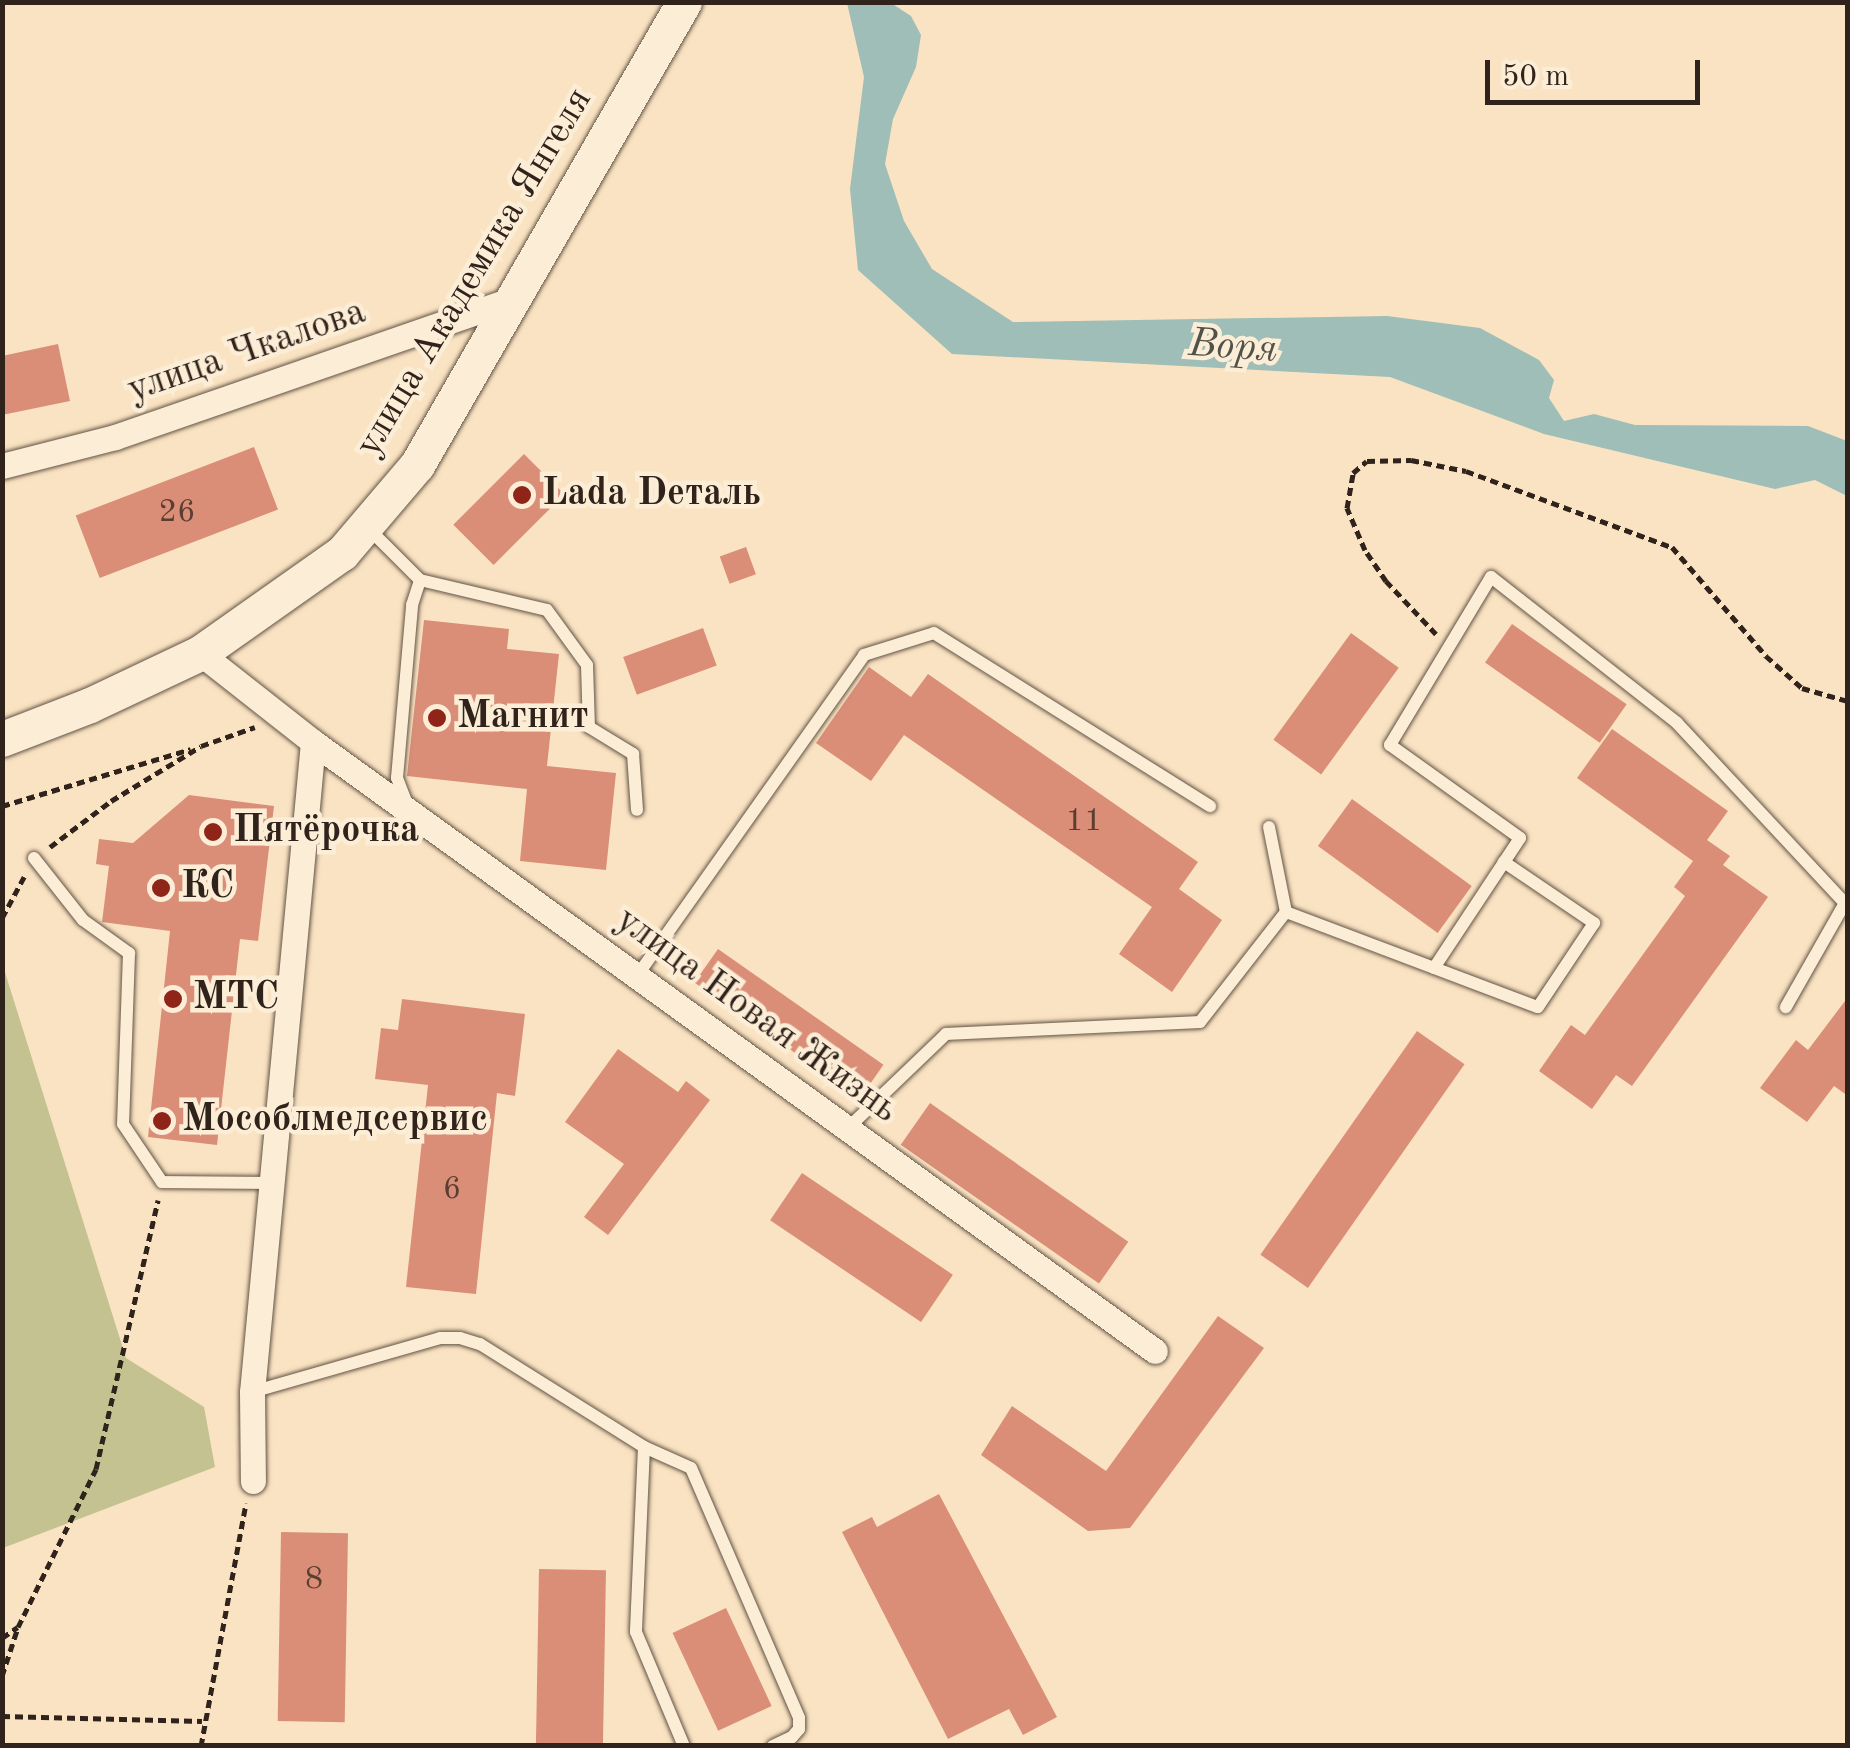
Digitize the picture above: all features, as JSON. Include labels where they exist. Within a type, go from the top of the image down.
[{"type":"main road","name":"улица Академика Янгеля","points":[[2,740],[90,706],[200,653],[342,553],[418,465],[684,2]]},
{"type":"street","name":"улица Чкалова","points":[[2,466],[115,438],[513,299]]},
{"type":"street","name":"улица Новая Жизнь","points":[[200,653],[411,813],[1155,1351]]},
{"type":"street","points":[[253,1481],[252,1392],[269,1183],[314,742]]},
{"type":"lane","points":[[366,526],[420,580],[547,610],[587,665],[589,727],[633,754],[637,810]]},
{"type":"lane","points":[[1434,968],[1520,838],[1390,745],[1491,577],[1676,723],[1846,903],[1786,1007]]},
{"type":"lane","points":[[411,813],[398,778],[412,606],[420,580]]},
{"type":"lane","points":[[637,976],[864,655],[934,633],[1210,806]]},
{"type":"lane","points":[[847,1128],[946,1034],[1200,1022],[1286,912],[1269,827]]},
{"type":"lane","points":[[34,858],[83,920],[129,954],[123,1124],[162,1182],[269,1183]]},
{"type":"lane","points":[[1286,912],[1538,1007],[1594,923],[1504,862]]},
{"type":"lane","points":[[252,1392],[440,1338],[460,1338],[480,1344],[644,1447],[690,1468],[799,1718],[799,1729],[792,1738],[773,1746]]},
{"type":"lane","points":[[644,1447],[636,1632],[684,1746]]},
{"type":"path","points":[[1448,648],[1386,581],[1366,550],[1347,508],[1353,473],[1366,461],[1411,460],[1466,471],[1672,547],[1766,656],[1802,688],[1848,701]]},
{"type":"path","points":[[2,806],[200,746],[280,715]]},
{"type":"path","points":[[2,918],[34,858],[112,801],[200,746]]},
{"type":"path","points":[[2,1676],[18,1627],[96,1470],[162,1182]]},
{"type":"path","points":[[201,1746],[202,1721],[240,1520],[253,1481]]},
{"type":"path","points":[[2,1638],[18,1627]]},
{"type":"path","points":[[2,1716],[202,1721]]},
{"type":"shaded area","points":[[3,966],[126,1358],[204,1407],[215,1467],[3,1548]]},
{"type":"water","name":"Воря","points":[[847,3],[891,3],[911,16],[921,35],[916,67],[893,119],[885,164],[904,221],[932,269],[1013,322],[1387,316],[1480,328],[1539,360],[1554,380],[1549,398],[1564,421],[1594,414],[1635,425],[1808,426],[1847,441],[1847,496],[1815,480],[1775,489],[1544,434],[1390,377],[952,354],[858,270],[850,189],[864,77]]},
{"type":"building","points":[[58,344],[70,401],[2,415],[2,356]]},
{"type":"building","points":[[254,447],[278,510],[100,578],[76,515]]},
{"type":"building","points":[[524,454],[564,494],[494,565],[453,525]]},
{"type":"building","points":[[746,547],[756,574],[730,584],[720,557]]},
{"type":"building","points":[[424,620],[509,629],[507,649],[559,654],[547,766],[616,773],[606,870],[520,861],[527,789],[407,776]]},
{"type":"building","points":[[1512,624],[1627,704],[1600,743],[1485,663]]},
{"type":"building","points":[[703,628],[717,666],[637,695],[623,657]]},
{"type":"building","points":[[1351,633],[1399,668],[1321,774],[1273,740]]},
{"type":"building","points":[[869,667],[911,697],[928,674],[1198,862],[1179,889],[1222,920],[1172,992],[1119,954],[1152,907],[904,735],[871,781],[816,743]]},
{"type":"building","points":[[1612,729],[1728,811],[1707,840],[1730,856],[1723,865],[1768,897],[1632,1086],[1616,1075],[1592,1109],[1539,1071],[1571,1025],[1585,1035],[1685,896],[1674,887],[1693,861],[1577,778]]},
{"type":"building","points":[[189,795],[274,806],[258,941],[240,939],[217,1145],[148,1137],[170,931],[102,922],[109,866],[96,864],[99,839],[133,843]]},
{"type":"building","points":[[1352,799],[1472,886],[1438,933],[1318,846]]},
{"type":"building","points":[[718,949],[883,1065],[860,1098],[694,983]]},
{"type":"building","points":[[1848,997],[1848,1096],[1834,1086],[1807,1122],[1760,1088],[1796,1040],[1808,1050]]},
{"type":"building","points":[[402,999],[525,1014],[515,1096],[497,1093],[476,1294],[406,1287],[428,1085],[375,1079],[381,1028],[398,1030]]},
{"type":"building","points":[[1417,1031],[1465,1064],[1308,1288],[1260,1255]]},
{"type":"building","points":[[618,1049],[678,1092],[686,1081],[710,1100],[608,1235],[584,1217],[624,1164],[565,1122]]},
{"type":"building","points":[[930,1103],[1128,1242],[1099,1284],[901,1145]]},
{"type":"building","points":[[802,1173],[953,1275],[921,1322],[770,1220]]},
{"type":"building","points":[[1218,1316],[1264,1348],[1130,1528],[1088,1531],[981,1455],[1012,1406],[1106,1471]]},
{"type":"building","points":[[939,1494],[1057,1717],[1023,1735],[1009,1709],[948,1739],[842,1532],[872,1517],[877,1527]]},
{"type":"building","points":[[281,1532],[348,1533],[345,1722],[278,1721]]},
{"type":"building","points":[[539,1569],[606,1570],[603,1746],[536,1746]]},
{"type":"building","points":[[726,1608],[772,1706],[718,1731],[673,1633]]},
{"type":"place","name":"Lada Dеталь","points":[[522,495]]},
{"type":"place","name":"Магнит","points":[[437,718]]},
{"type":"place","name":"Пятёрочка","points":[[213,832]]},
{"type":"place","name":"КС","points":[[161,888]]},
{"type":"place","name":"МТС","points":[[173,999]]},
{"type":"place","name":"Мособлмедсервис","points":[[162,1121]]}]
